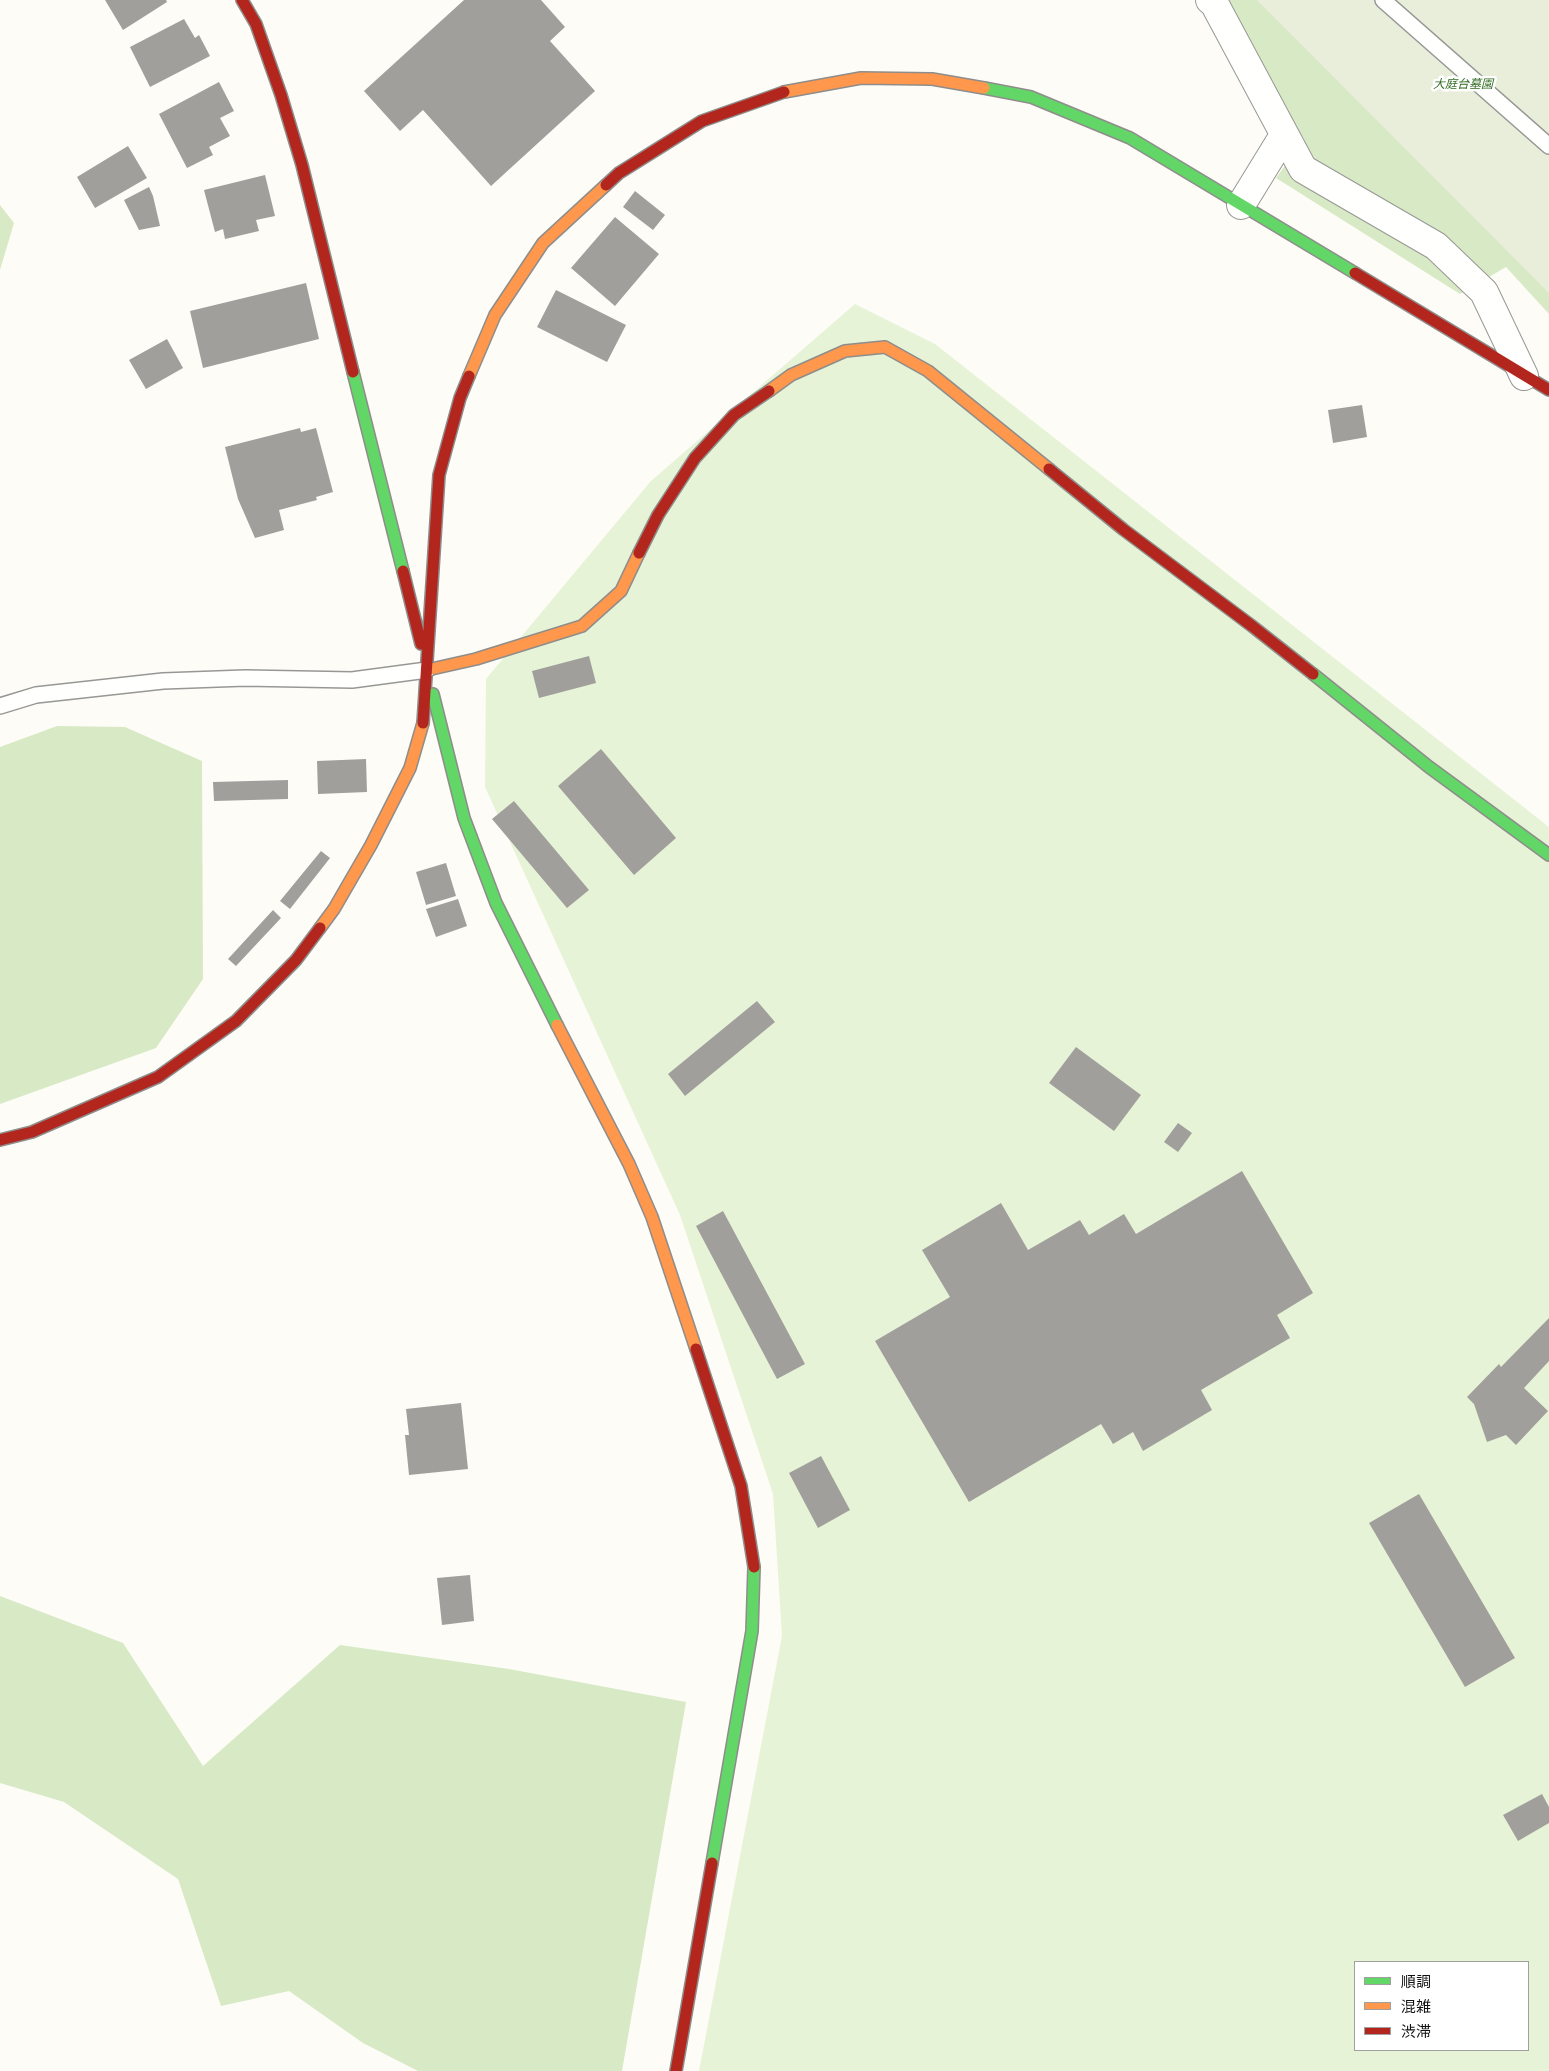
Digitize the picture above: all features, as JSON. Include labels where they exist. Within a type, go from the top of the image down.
[{"type":"street","points":[[242,0],[256,24],[281,95],[302,165],[464,818],[496,903],[535,983],[630,1164],[652,1217],[741,1486],[754,1561],[752,1632],[676,2071]]},
{"type":"street","points":[[1210,0],[1214,3],[1303,169],[1436,246],[1484,292],[1524,376]]},
{"type":"street","points":[[0,1140],[40,1129],[158,1077],[236,1021],[296,960],[334,909],[371,845],[410,768],[423,724],[440,474],[460,398],[495,315],[543,243],[619,173],[702,121],[779,92],[861,78],[932,79],[1031,97],[1130,138],[1549,390]]},
{"type":"street","points":[[1241,204],[1284,134]]},
{"type":"street","points":[[427,670],[476,659],[582,626],[621,591],[658,515],[695,458],[734,415],[791,375],[845,351],[885,348],[928,371],[1124,530],[1252,626],[1429,767],[1549,854]]},
{"type":"lane","points":[[1383,0],[1549,146]]},
{"type":"lane","points":[[0,706],[36,695],[163,681],[245,678],[352,680],[427,670]]},
{"type":"green space","points":[[1214,0],[1307,0],[1549,223],[1549,314],[1506,267],[1460,294],[1276,178],[1304,139]]},
{"type":"green space","name":"大庭台墓園","points":[[1257,0],[1549,0],[1549,293]]},
{"type":"green space","points":[[0,205],[14,223],[0,270]]},
{"type":"green space","points":[[855,304],[935,344],[1549,827],[1549,2071],[699,2071],[782,1636],[773,1494],[680,1215],[485,787],[486,679],[651,481]]},
{"type":"green space","points":[[57,726],[125,727],[202,761],[203,979],[156,1048],[0,1104],[0,747]]},
{"type":"green space","points":[[0,1596],[123,1643],[203,1766],[340,1645],[509,1669],[686,1702],[622,2071],[418,2071],[363,2043],[289,1991],[221,2006],[178,1879],[64,1802],[0,1783]]},
{"type":"building","points":[[105,0],[166,0],[167,2],[123,30]]},
{"type":"building","points":[[464,0],[541,0],[565,27],[550,41],[595,91],[491,186],[423,110],[400,131],[364,91]]},
{"type":"building","points":[[184,19],[195,38],[199,35],[210,56],[150,87],[130,47]]},
{"type":"building","points":[[219,82],[234,111],[220,118],[230,136],[209,147],[213,155],[187,168],[159,114]]},
{"type":"building","points":[[128,146],[147,178],[95,208],[77,177]]},
{"type":"building","points":[[265,175],[275,216],[256,220],[259,231],[225,239],[223,229],[215,232],[204,190]]},
{"type":"building","points":[[149,187],[160,226],[139,230],[124,200]]},
{"type":"building","points":[[635,191],[665,215],[653,230],[623,207]]},
{"type":"building","points":[[615,217],[659,254],[615,306],[571,268]]},
{"type":"building","points":[[306,283],[319,339],[203,368],[190,311]]},
{"type":"building","points":[[556,290],[626,325],[607,362],[537,327]]},
{"type":"building","points":[[167,339],[183,368],[146,389],[129,360]]},
{"type":"building","points":[[1362,405],[1367,437],[1333,443],[1328,410]]},
{"type":"building","points":[[300,428],[301,432],[316,428],[333,492],[316,497],[317,500],[279,510],[284,530],[255,538],[238,499],[225,447]]},
{"type":"building","points":[[589,656],[596,683],[539,698],[532,671]]},
{"type":"building","points":[[601,749],[676,838],[634,875],[558,786]]},
{"type":"building","points":[[366,759],[367,792],[318,794],[317,761]]},
{"type":"building","points":[[288,780],[288,799],[214,801],[213,782]]},
{"type":"building","points":[[514,801],[589,890],[567,908],[492,819]]},
{"type":"building","points":[[321,851],[330,858],[290,909],[280,901]]},
{"type":"building","points":[[446,863],[456,896],[426,905],[416,872]]},
{"type":"building","points":[[458,899],[467,926],[436,937],[426,909]]},
{"type":"building","points":[[273,910],[281,918],[236,966],[228,959]]},
{"type":"building","points":[[757,1001],[775,1022],[685,1096],[668,1074]]},
{"type":"building","points":[[1076,1047],[1141,1095],[1114,1131],[1049,1083]]},
{"type":"building","points":[[1178,1123],[1192,1133],[1178,1152],[1164,1142]]},
{"type":"building","points":[[1242,1171],[1313,1293],[1277,1315],[1290,1338],[1201,1390],[1212,1410],[1143,1451],[1133,1432],[1113,1444],[1101,1424],[969,1502],[875,1341],[950,1297],[922,1250],[1001,1203],[1028,1250],[1080,1220],[1089,1235],[1124,1214],[1136,1234]]},
{"type":"building","points":[[723,1211],[805,1364],[777,1379],[696,1226]]},
{"type":"building","points":[[1549,1318],[1549,1361],[1524,1388],[1548,1411],[1516,1445],[1506,1435],[1487,1442],[1474,1404],[1467,1397],[1499,1364],[1501,1367]]},
{"type":"building","points":[[461,1403],[468,1469],[409,1475],[405,1435],[409,1435],[406,1409]]},
{"type":"building","points":[[821,1456],[850,1510],[818,1528],[789,1473]]},
{"type":"building","points":[[1419,1494],[1515,1658],[1465,1687],[1369,1523]]},
{"type":"building","points":[[470,1575],[474,1621],[442,1625],[437,1578]]},
{"type":"building","points":[[1542,1794],[1549,1807],[1549,1823],[1518,1841],[1503,1815]]},
{"type":"traffic: fast","points":[[984,88],[1031,97],[1130,138],[1355,273]]},
{"type":"traffic: fast","points":[[353,372],[403,571]]},
{"type":"traffic: fast","points":[[1313,674],[1429,767],[1549,855]]},
{"type":"traffic: fast","points":[[433,694],[464,818],[496,903],[557,1025]]},
{"type":"traffic: fast","points":[[712,1863],[752,1631],[754,1567]]},
{"type":"traffic: slow","points":[[784,92],[861,78],[932,79],[984,88]]},
{"type":"traffic: slow","points":[[469,376],[495,315],[543,243],[606,185]]},
{"type":"traffic: slow","points":[[769,391],[791,375],[845,351],[885,347],[928,371],[1049,469]]},
{"type":"traffic: slow","points":[[427,670],[476,659],[582,626],[621,591],[639,553]]},
{"type":"traffic: slow","points":[[320,928],[334,909],[371,845],[410,768],[423,723]]},
{"type":"traffic: slow","points":[[557,1025],[629,1164],[652,1217],[696,1349]]},
{"type":"traffic: jam","points":[[242,0],[256,24],[281,95],[302,165],[353,372]]},
{"type":"traffic: jam","points":[[606,185],[619,173],[702,121],[784,92]]},
{"type":"traffic: jam","points":[[1355,273],[1549,390]]},
{"type":"traffic: jam","points":[[423,723],[439,475],[460,398],[469,376]]},
{"type":"traffic: jam","points":[[639,553],[658,515],[695,458],[734,415],[769,391]]},
{"type":"traffic: jam","points":[[1049,469],[1124,530],[1313,674]]},
{"type":"traffic: jam","points":[[403,571],[421,644]]},
{"type":"traffic: jam","points":[[0,1140],[32,1132],[158,1077],[236,1021],[296,960],[320,928]]},
{"type":"traffic: jam","points":[[696,1349],[741,1486],[754,1567]]},
{"type":"traffic: jam","points":[[676,2071],[712,1863]]}]
